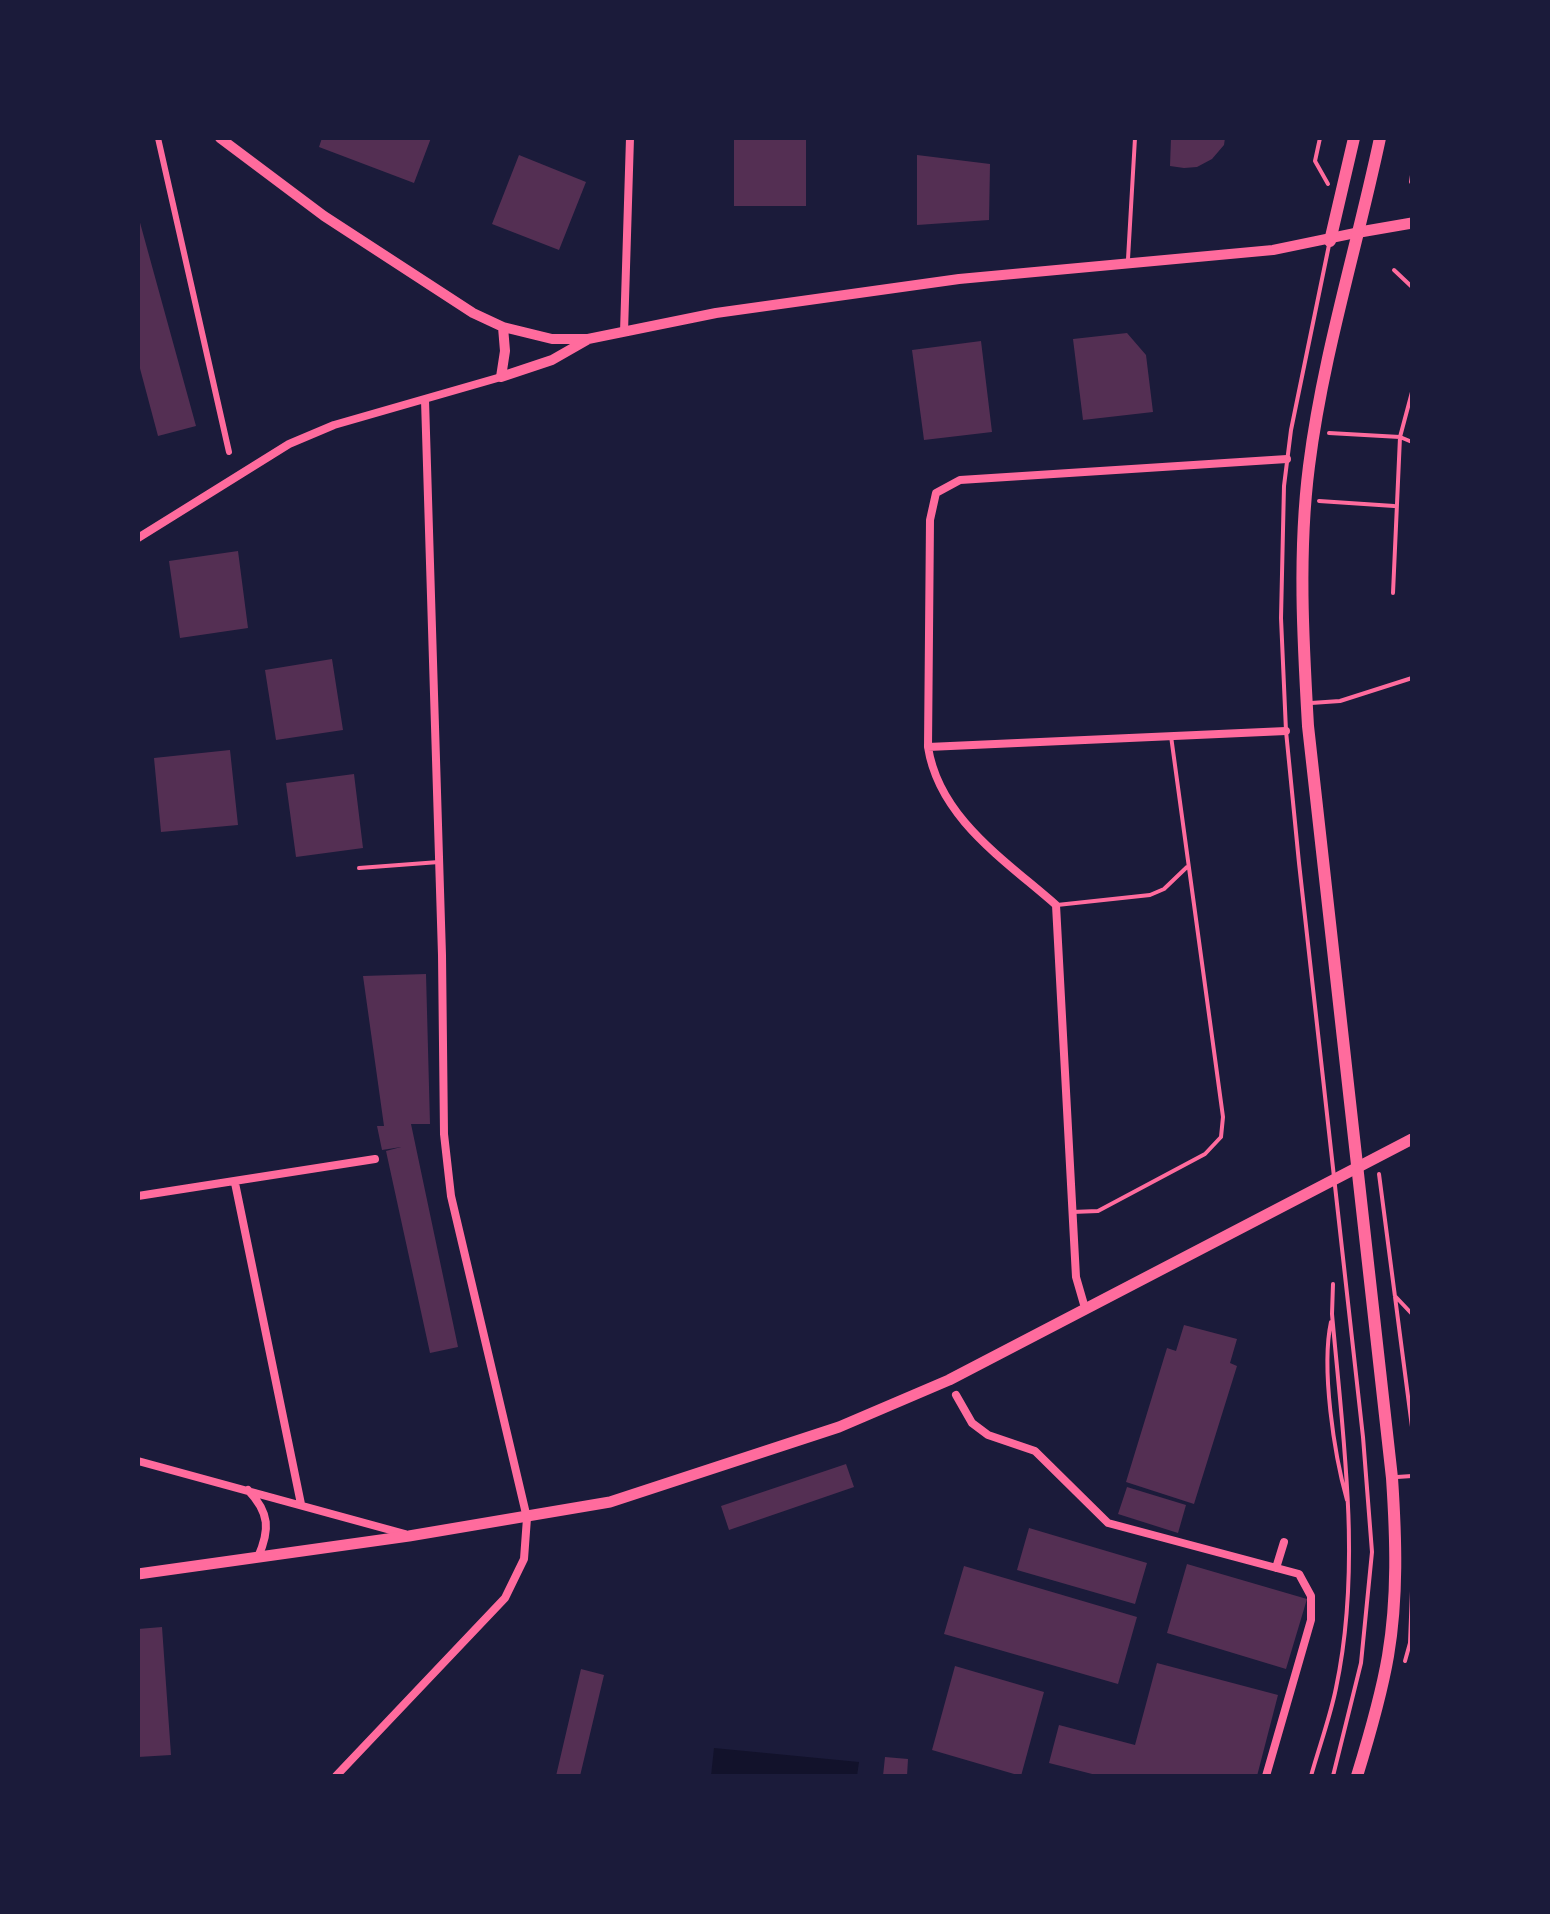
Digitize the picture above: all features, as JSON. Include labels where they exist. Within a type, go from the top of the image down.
[{"type":"main road","points":[[1330,240],[1354,138]]},
{"type":"main road","points":[[1356,1776],[1378,1704],[1388,1654],[1396,1554],[1392,1478],[1306,704],[1302,625],[1305,500],[1314,432],[1380,138]]},
{"type":"main road","points":[[1360,232],[1412,223]]},
{"type":"main road","points":[[138,1574],[527,1518],[610,1502],[839,1427],[950,1380],[1412,1139]]},
{"type":"street","points":[[158,138],[229,452]]},
{"type":"street","points":[[220,138],[324,216],[473,313],[503,327],[552,339],[588,339],[716,314],[940,282],[1273,250],[1360,232]]},
{"type":"street","points":[[624,332],[630,138]]},
{"type":"street","points":[[502,377],[503,327]]},
{"type":"street","points":[[138,538],[288,444],[334,425],[552,360],[588,339]]},
{"type":"street","points":[[336,1776],[505,1598],[524,1558],[527,1518],[451,1196],[444,1134],[424,400]]},
{"type":"street","points":[[1085,1308],[1076,1277],[1056,905],[960,820],[931,770],[930,520],[936,492],[960,480],[1287,460]]},
{"type":"street","points":[[928,747],[1286,731]]},
{"type":"street","points":[[138,1196],[376,1159]]},
{"type":"street","points":[[235,1183],[301,1504]]},
{"type":"street","points":[[956,1395],[972,1422],[988,1435],[1035,1451],[1108,1524],[1300,1574],[1311,1596],[1311,1620],[1266,1776]]},
{"type":"street","points":[[138,1461],[409,1536]]},
{"type":"street","points":[[247,1489],[260,1503],[268,1522],[258,1558]]},
{"type":"street","points":[[1276,1568],[1284,1542]]},
{"type":"lane","points":[[1128,264],[1134,138]]},
{"type":"lane","points":[[1330,240],[1301,368],[1287,460],[1281,618],[1286,731],[1372,1552],[1362,1663],[1332,1776]]},
{"type":"lane","points":[[1306,704],[1340,702],[1412,678]]},
{"type":"lane","points":[[1072,1212],[1098,1211],[1205,1154],[1221,1137],[1223,1116],[1171,736]]},
{"type":"lane","points":[[359,868],[439,862]]},
{"type":"lane","points":[[1056,905],[1150,895],[1164,889],[1186,866]]},
{"type":"lane","points":[[1392,1478],[1412,1476]]},
{"type":"path","points":[[1315,161],[1320,138]]},
{"type":"path","points":[[1394,270],[1412,287]]},
{"type":"path","points":[[1393,593],[1400,437],[1412,392]]},
{"type":"path","points":[[1314,432],[1400,437],[1412,442]]},
{"type":"path","points":[[1305,500],[1394,506]]},
{"type":"path","points":[[1377,1156],[1412,1427]]},
{"type":"path","points":[[1311,1776],[1336,1688],[1347,1604],[1350,1515],[1332,1314],[1333,1281]]},
{"type":"path","points":[[1395,1296],[1412,1314]]},
{"type":"path","points":[[1332,1314],[1326,1345],[1340,1473],[1350,1515]]},
{"type":"shaded area","points":[[714,1748],[859,1762],[857,1776],[711,1776]]},
{"type":"building","points":[[322,138],[431,138],[414,183],[319,147]]},
{"type":"building","points":[[734,138],[806,138],[806,206],[734,206]]},
{"type":"building","points":[[1171,138],[1225,138],[1212,159],[1197,167],[1184,168],[1170,166]]},
{"type":"building","points":[[519,155],[586,182],[559,250],[492,224]]},
{"type":"building","points":[[917,155],[990,164],[989,220],[917,225]]},
{"type":"building","points":[[139,219],[196,426],[158,436],[138,361]]},
{"type":"building","points":[[1127,333],[1146,355],[1153,412],[1083,420],[1073,339]]},
{"type":"building","points":[[981,341],[992,432],[924,440],[912,350]]},
{"type":"building","points":[[238,551],[248,628],[180,638],[169,561]]},
{"type":"building","points":[[332,659],[343,730],[276,740],[265,670]]},
{"type":"building","points":[[230,750],[238,825],[161,832],[154,758]]},
{"type":"building","points":[[354,774],[363,848],[296,857],[286,783]]},
{"type":"building","points":[[426,974],[430,1124],[411,1124],[458,1347],[430,1353],[386,1151],[401,1147],[382,1150],[377,1126],[384,1126],[363,976]]},
{"type":"building","points":[[1184,1325],[1237,1339],[1230,1363],[1237,1366],[1194,1504],[1126,1482],[1167,1348],[1176,1351]]},
{"type":"building","points":[[846,1464],[854,1487],[729,1530],[721,1506]]},
{"type":"building","points":[[1127,1487],[1186,1505],[1178,1533],[1118,1514]]},
{"type":"building","points":[[1029,1528],[1147,1563],[1135,1604],[1017,1570]]},
{"type":"building","points":[[1187,1564],[1307,1599],[1286,1669],[1167,1633]]},
{"type":"building","points":[[964,1566],[1137,1617],[1118,1684],[944,1634]]},
{"type":"building","points":[[162,1627],[171,1755],[138,1757],[138,1629]]},
{"type":"building","points":[[1157,1663],[1278,1695],[1257,1776],[1100,1776],[1049,1763],[1059,1725],[1135,1745]]},
{"type":"building","points":[[955,1666],[1044,1692],[1021,1776],[932,1750]]},
{"type":"building","points":[[581,1669],[604,1675],[580,1776],[556,1776]]},
{"type":"building","points":[[885,1757],[908,1759],[907,1776],[883,1776]]}]
